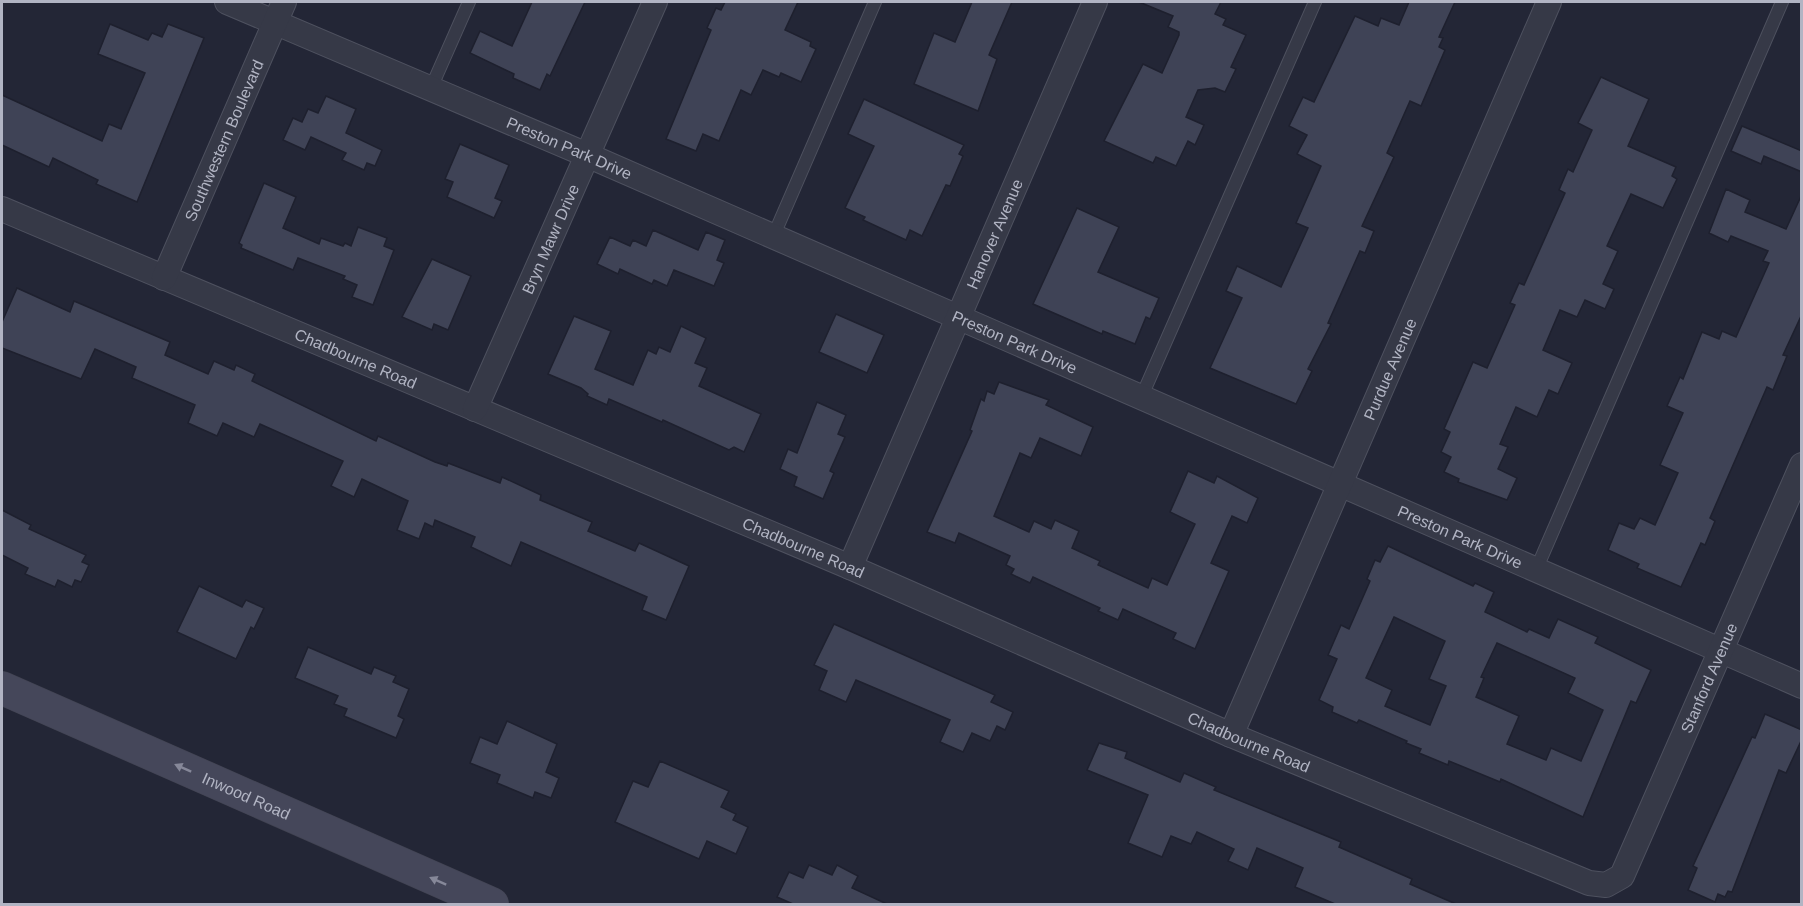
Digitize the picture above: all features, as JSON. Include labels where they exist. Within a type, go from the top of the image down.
[{"type":"main road","name":"Inwood Road","points":[[2,688],[85,738],[437,904]]},
{"type":"main road","name":"Inwood Road","points":[[2,713],[85,738],[492,904]]},
{"type":"street","name":"Preston Park Drive","points":[[227,2],[279,12],[431,88],[1802,686]]},
{"type":"street","name":"Bryn Mawr Drive","points":[[475,409],[655,2]]},
{"type":"street","name":"Hanover Avenue","points":[[850,567],[1095,2]]},
{"type":"street","name":"Purdue Avenue","points":[[1231,735],[1549,2]]},
{"type":"street","name":"Southwestern Boulevard","points":[[164,278],[279,12]]},
{"type":"street","name":"Chadbourne Road","points":[[2,208],[850,567],[1231,735],[1589,883],[1606,885]]},
{"type":"street","name":"Stanford Avenue","points":[[1606,885],[1622,876],[1802,465]]},
{"type":"lane","points":[[431,88],[469,2]]},
{"type":"lane","points":[[773,237],[875,2]]},
{"type":"lane","points":[[1141,398],[1316,2]]},
{"type":"lane","points":[[1536,570],[1782,2]]},
{"type":"building","points":[[532,2],[585,2],[550,76],[547,74],[540,90],[513,78],[514,74],[470,53],[480,31],[512,46]]},
{"type":"building","points":[[725,2],[798,2],[785,30],[811,42],[810,46],[816,49],[801,82],[781,73],[779,77],[763,70],[751,95],[741,90],[719,141],[703,134],[696,151],[666,139],[711,30],[707,28],[716,8],[721,10]]},
{"type":"building","points":[[972,2],[1012,2],[989,55],[997,59],[978,111],[914,84],[934,33],[955,42]]},
{"type":"building","points":[[1139,2],[1221,2],[1215,14],[1226,19],[1223,25],[1246,35],[1231,67],[1236,69],[1225,92],[1215,88],[1198,90],[1186,117],[1204,125],[1195,145],[1188,141],[1176,166],[1156,157],[1153,163],[1104,141],[1143,64],[1162,73],[1179,35],[1179,32],[1168,27],[1173,16]]},
{"type":"building","points":[[1409,2],[1455,2],[1439,37],[1443,38],[1439,47],[1445,50],[1421,106],[1410,101],[1387,153],[1394,157],[1362,226],[1374,231],[1365,253],[1360,251],[1328,323],[1331,324],[1308,369],[1312,371],[1296,404],[1210,368],[1242,298],[1226,291],[1237,266],[1281,287],[1308,228],[1296,223],[1321,166],[1297,154],[1307,135],[1289,126],[1303,97],[1314,102],[1355,16],[1378,26],[1381,18],[1399,25]]},
{"type":"building","points":[[110,24],[148,40],[152,33],[162,37],[168,24],[204,38],[137,202],[96,184],[98,180],[53,158],[49,167],[2,145],[2,95],[102,141],[109,124],[121,129],[145,73],[98,54]]},
{"type":"building","points":[[1601,77],[1649,99],[1628,146],[1676,167],[1672,176],[1677,179],[1663,208],[1631,194],[1607,246],[1618,251],[1603,284],[1614,289],[1605,309],[1585,300],[1577,317],[1560,310],[1543,350],[1572,363],[1558,394],[1549,390],[1537,417],[1516,407],[1500,444],[1508,447],[1498,469],[1517,478],[1507,500],[1458,482],[1459,479],[1444,472],[1451,457],[1441,452],[1450,432],[1444,429],[1473,362],[1487,368],[1515,305],[1510,303],[1519,283],[1524,285],[1565,193],[1559,190],[1568,169],[1573,172],[1592,130],[1578,123]]},
{"type":"building","points":[[326,96],[356,109],[346,133],[382,150],[375,166],[367,163],[364,170],[342,160],[346,153],[311,137],[305,150],[283,140],[293,118],[302,122],[308,109],[318,113]]},
{"type":"building","points":[[864,99],[964,145],[959,154],[963,156],[950,186],[946,185],[922,236],[910,230],[906,240],[863,220],[865,217],[845,208],[874,146],[848,134]]},
{"type":"building","points":[[1742,126],[1802,151],[1802,172],[1764,156],[1761,164],[1731,151]]},
{"type":"building","points":[[460,144],[509,165],[495,198],[502,201],[494,218],[447,197],[453,182],[445,179]]},
{"type":"building","points":[[264,183],[296,197],[283,228],[319,244],[321,238],[343,246],[345,243],[351,246],[358,227],[387,238],[384,246],[394,250],[373,305],[352,297],[357,285],[343,279],[345,276],[298,258],[293,270],[241,248],[242,245],[239,243]]},
{"type":"building","points":[[1726,189],[1750,200],[1745,212],[1786,229],[1802,194],[1802,314],[1783,355],[1787,356],[1773,390],[1767,387],[1710,518],[1715,521],[1705,545],[1701,543],[1681,587],[1637,568],[1639,564],[1608,550],[1619,523],[1634,529],[1640,518],[1655,525],[1678,473],[1660,465],[1683,413],[1667,406],[1680,377],[1683,379],[1702,332],[1719,339],[1722,331],[1736,337],[1769,263],[1763,261],[1768,251],[1731,236],[1728,242],[1709,233]]},
{"type":"building","points":[[1077,208],[1119,227],[1098,272],[1159,298],[1150,319],[1146,317],[1135,344],[1103,331],[1102,334],[1033,304]]},
{"type":"building","points":[[653,230],[698,250],[706,232],[725,240],[717,260],[724,263],[714,286],[674,270],[667,286],[654,280],[652,284],[620,269],[618,274],[597,264],[610,237],[630,246],[633,240],[646,246]]},
{"type":"building","points":[[432,259],[471,276],[448,330],[434,324],[432,330],[402,317]]},
{"type":"building","points":[[17,288],[70,312],[74,301],[170,342],[165,355],[208,374],[214,361],[234,370],[236,365],[255,374],[252,381],[376,441],[378,436],[435,462],[447,466],[448,463],[500,483],[502,477],[541,495],[540,500],[592,522],[588,531],[635,551],[639,543],[689,566],[666,620],[642,610],[647,597],[521,542],[511,566],[471,547],[475,537],[435,520],[433,527],[425,523],[419,539],[397,530],[408,501],[362,479],[354,497],[331,486],[343,461],[260,424],[254,437],[223,423],[217,436],[188,423],[195,405],[132,378],[136,367],[95,349],[81,379],[2,348],[2,322]]},
{"type":"building","points":[[836,314],[884,335],[867,373],[819,352]]},
{"type":"building","points":[[574,316],[611,331],[595,369],[633,385],[648,350],[656,354],[659,347],[670,352],[681,326],[706,338],[695,363],[707,368],[699,386],[761,414],[744,452],[734,447],[729,450],[609,399],[607,405],[587,396],[588,394],[581,388],[548,374]]},
{"type":"building","points":[[999,382],[1049,400],[1046,405],[1093,427],[1081,456],[1040,438],[1031,458],[1020,453],[994,516],[1029,532],[1034,521],[1051,529],[1055,520],[1079,531],[1072,548],[1100,561],[1098,565],[1148,588],[1152,578],[1167,585],[1195,524],[1170,512],[1188,471],[1214,483],[1217,476],[1258,498],[1247,523],[1232,516],[1211,563],[1229,571],[1195,649],[1173,639],[1176,633],[1123,609],[1118,620],[1098,611],[1100,608],[1033,577],[1030,583],[1011,574],[1014,569],[1006,565],[1010,556],[959,533],[955,543],[927,532],[972,431],[970,430],[981,399],[984,401],[987,391],[994,394]]},
{"type":"building","points":[[817,402],[846,415],[838,434],[845,437],[830,471],[834,473],[823,499],[794,486],[797,477],[780,469],[788,449],[797,453]]},
{"type":"building","points":[[2,510],[31,525],[29,529],[86,555],[82,562],[89,565],[81,582],[75,580],[72,587],[58,580],[55,587],[25,574],[28,568],[2,555]]},
{"type":"building","points":[[1388,546],[1473,586],[1475,583],[1494,592],[1485,612],[1527,632],[1529,629],[1549,638],[1558,619],[1598,637],[1595,643],[1651,670],[1636,703],[1631,701],[1583,817],[1501,779],[1500,782],[1449,761],[1448,765],[1419,753],[1421,749],[1406,743],[1407,741],[1359,720],[1357,723],[1332,712],[1333,707],[1319,700],[1337,659],[1328,655],[1341,625],[1349,629],[1370,581],[1367,579],[1375,560],[1380,562]],"holes":[[[1394,617],[1445,641],[1429,679],[1446,686],[1430,725],[1385,706],[1392,690],[1366,678]],[[1497,643],[1575,678],[1568,693],[1603,710],[1581,761],[1551,748],[1546,760],[1507,744],[1519,716],[1476,697],[1484,678],[1481,677]]]},
{"type":"building","points":[[199,586],[242,607],[246,600],[264,608],[254,629],[251,627],[236,659],[177,632]]},
{"type":"building","points":[[834,624],[995,695],[991,702],[1013,712],[1005,730],[997,726],[990,741],[972,733],[963,752],[940,742],[950,720],[856,680],[846,702],[819,690],[827,671],[814,665]]},
{"type":"building","points":[[308,647],[371,674],[374,667],[396,676],[393,682],[409,689],[398,716],[404,719],[396,738],[344,716],[347,709],[334,704],[338,696],[295,678]]},
{"type":"building","points":[[1765,714],[1802,730],[1802,739],[1786,773],[1779,770],[1732,892],[1728,891],[1725,897],[1718,894],[1715,902],[1688,890],[1697,868],[1693,866],[1752,737],[1755,738]]},
{"type":"building","points":[[507,721],[557,744],[546,772],[559,778],[551,798],[535,792],[533,798],[497,783],[500,775],[470,763],[480,737],[497,744]]},
{"type":"building","points":[[1099,743],[1127,752],[1125,758],[1180,782],[1184,773],[1216,787],[1214,790],[1341,842],[1339,847],[1412,879],[1410,884],[1456,904],[1335,904],[1295,887],[1303,868],[1257,848],[1248,870],[1228,861],[1234,849],[1197,832],[1191,844],[1171,836],[1162,857],[1128,843],[1148,795],[1087,770]]},
{"type":"building","points":[[660,761],[729,791],[721,807],[736,814],[733,820],[748,827],[736,854],[707,841],[699,859],[615,822],[633,781],[648,787]]},
{"type":"building","points":[[809,865],[832,875],[837,865],[858,876],[852,888],[887,904],[793,904],[777,897],[789,872],[803,878]]}]
